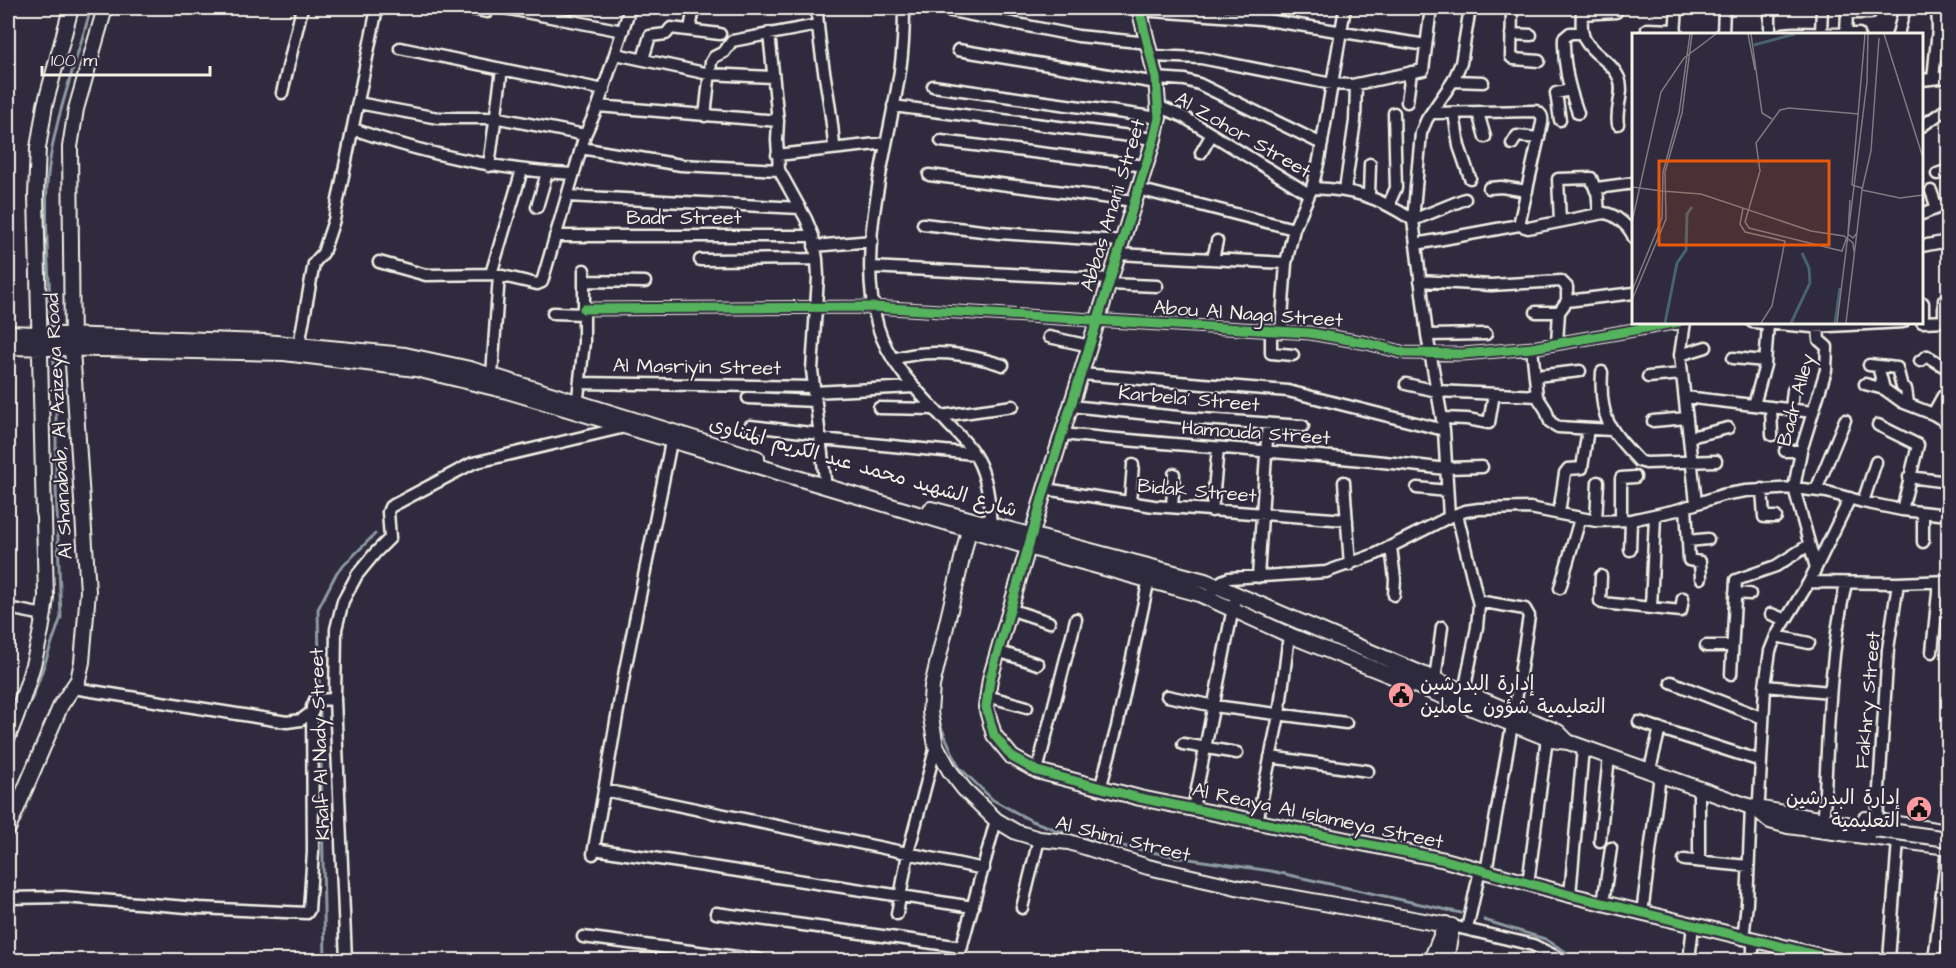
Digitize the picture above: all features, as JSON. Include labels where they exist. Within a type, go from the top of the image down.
[{"type":"street","name":"Al Shanabab, Al Azizeya Road","points":[[8,737],[33,668],[44,615],[46,578],[35,232],[38,148],[50,83],[71,8]]},
{"type":"street","name":"Al Shanabab, Al Azizeya Road","points":[[8,829],[61,705],[78,680],[82,662],[87,591],[72,343],[70,147],[76,110],[105,8]]},
{"type":"street","points":[[282,93],[302,8]]},
{"type":"street","points":[[299,345],[314,262],[323,253],[334,220],[377,8]]},
{"type":"street","points":[[466,8],[487,12],[489,8]]},
{"type":"street","points":[[504,8],[623,31]]},
{"type":"street","points":[[379,262],[426,275],[495,275],[537,284],[542,282],[585,135],[604,90],[630,8]]},
{"type":"street","points":[[690,29],[694,8]]},
{"type":"street","points":[[817,8],[833,118],[834,148]]},
{"type":"street","points":[[904,8],[902,57],[878,188],[872,241],[870,267],[873,307],[879,329],[892,359],[974,454],[985,479],[991,530]]},
{"type":"street","points":[[936,8],[1332,84],[1356,85],[1423,70],[1431,8]]},
{"type":"street","points":[[1293,355],[1271,353],[1286,262],[1294,229],[1311,191],[1322,144],[1345,8]]},
{"type":"street","points":[[1464,692],[1477,627],[1478,601],[1447,491],[1444,424],[1427,335],[1413,220],[1421,134],[1427,119],[1453,81],[1464,54],[1470,8]]},
{"type":"street","points":[[1512,8],[1511,57],[1514,60],[1539,61]]},
{"type":"street","points":[[1647,29],[1676,32],[1677,8]]},
{"type":"street","points":[[1723,33],[1724,8]]},
{"type":"street","points":[[1770,8],[1770,33]]},
{"type":"street","points":[[1822,8],[1821,33],[1846,33],[1847,13],[1870,13],[1871,8]]},
{"type":"street","points":[[1898,33],[1905,8]]},
{"type":"street","points":[[1937,8],[1938,29],[1927,80],[1948,77]]},
{"type":"street","points":[[1140,9],[1231,16],[1426,45]]},
{"type":"street","name":"Abbas Anani Street","points":[[1029,542],[1154,139],[1158,112],[1157,80],[1140,9]]},
{"type":"street","points":[[1616,12],[1582,11],[1583,33],[1586,42],[1617,75],[1622,91],[1616,115],[1618,124]]},
{"type":"street","points":[[705,116],[709,74],[714,57],[724,52],[732,41],[818,25]]},
{"type":"street","points":[[643,60],[650,36],[666,34],[671,28],[720,34]]},
{"type":"street","points":[[769,33],[778,121],[779,170],[800,208],[814,241],[817,259],[818,278],[812,370],[825,479]]},
{"type":"street","points":[[1578,113],[1564,64],[1564,39],[1570,33],[1583,33]]},
{"type":"street","points":[[1511,34],[1531,35]]},
{"type":"street","points":[[400,48],[604,90]]},
{"type":"street","points":[[958,50],[1157,80],[1178,78],[1199,84],[1322,144]]},
{"type":"street","points":[[616,54],[709,74],[773,77]]},
{"type":"street","points":[[489,166],[502,69]]},
{"type":"street","points":[[1407,102],[1411,72]]},
{"type":"street","points":[[1453,81],[1484,82]]},
{"type":"street","points":[[1345,190],[1355,121],[1356,85]]},
{"type":"street","name":"Al Zohor Street","points":[[933,86],[1179,115],[1311,191]]},
{"type":"street","points":[[1560,120],[1556,93],[1570,90]]},
{"type":"street","points":[[1620,97],[1632,93]]},
{"type":"street","points":[[358,103],[438,118],[495,118],[585,135]]},
{"type":"street","points":[[598,106],[778,121]]},
{"type":"street","points":[[893,106],[1154,139]]},
{"type":"street","points":[[1923,125],[1948,108]]},
{"type":"street","points":[[1432,113],[1536,111],[1540,113],[1543,118],[1519,225]]},
{"type":"street","points":[[1391,206],[1391,199],[1396,188],[1394,113]]},
{"type":"street","points":[[1454,113],[1459,146],[1470,178]]},
{"type":"street","points":[[1478,113],[1485,137]]},
{"type":"street","points":[[353,129],[444,157],[489,166],[573,174]]},
{"type":"street","points":[[1202,153],[1212,134]]},
{"type":"street","points":[[1512,144],[1517,136],[1539,138]]},
{"type":"street","points":[[941,141],[1146,166]]},
{"type":"street","points":[[777,155],[886,143]]},
{"type":"street","points":[[581,148],[681,165],[779,170]]},
{"type":"street","points":[[1369,196],[1370,164]]},
{"type":"street","points":[[492,375],[495,275],[522,170]]},
{"type":"street","points":[[1938,174],[1948,170]]},
{"type":"street","points":[[537,207],[547,173]]},
{"type":"street","points":[[929,175],[1136,195],[1294,229]]},
{"type":"street","points":[[1560,221],[1558,179],[1591,178],[1596,191],[1599,213]]},
{"type":"street","points":[[1596,191],[1599,187],[1632,183]]},
{"type":"street","points":[[1489,188],[1504,187],[1527,191]]},
{"type":"street","points":[[1311,191],[1345,190],[1369,196],[1413,220]]},
{"type":"street","points":[[1931,191],[1937,208]]},
{"type":"street","points":[[567,196],[800,208]]},
{"type":"street","points":[[1413,220],[1465,199]]},
{"type":"street","points":[[1923,214],[1948,204]]},
{"type":"street","points":[[1416,244],[1519,225],[1528,228],[1599,213],[1609,213],[1632,234]]},
{"type":"street","points":[[923,224],[1213,259],[1286,262]]},
{"type":"street","name":"Badr Street","points":[[555,236],[872,241]]},
{"type":"street","points":[[1213,259],[1217,241]]},
{"type":"street","points":[[1923,246],[1948,241]]},
{"type":"street","points":[[700,260],[817,259]]},
{"type":"street","points":[[870,267],[1109,281],[1157,286]]},
{"type":"street","points":[[577,406],[581,383],[584,275],[645,282]]},
{"type":"street","points":[[1420,281],[1491,285],[1561,281],[1567,286],[1567,301],[1559,312],[1557,343]]},
{"type":"street","points":[[1567,301],[1632,293]]},
{"type":"street","points":[[1923,322],[1946,321],[1944,300]]},
{"type":"street","name":"Abou Al Naga Street","points":[[553,313],[873,307],[1276,331],[1338,337],[1394,351],[1430,354],[1532,348],[1663,324]]},
{"type":"street","points":[[1536,312],[1559,312]]},
{"type":"street","points":[[1684,324],[1680,355],[1692,462],[1689,560],[1700,562],[1701,578]]},
{"type":"street","points":[[1754,405],[1765,361],[1768,324],[1818,326],[1834,324]]},
{"type":"street","name":"Badr Alley","points":[[1794,488],[1801,451],[1826,370],[1828,351],[1819,340],[1818,326]]},
{"type":"street","points":[[8,333],[39,342]]},
{"type":"street","points":[[1427,335],[1486,334]]},
{"type":"street","points":[[1049,337],[1089,346]]},
{"type":"street","points":[[8,347],[39,342]]},
{"type":"street","name":"شارع الشهيد محمد عبد الكريم المتناوى","points":[[39,342],[254,352],[355,360],[416,369],[521,395],[577,406],[782,470],[991,530],[1149,579],[1212,592],[1464,692],[1547,738],[1569,742]]},
{"type":"street","name":"شارع الشهيد محمد عبد الكريم المتناوى","points":[[72,343],[265,342],[427,359],[492,375],[625,426],[671,441],[825,479],[970,524]]},
{"type":"street","points":[[1680,355],[1706,347]]},
{"type":"street","points":[[1532,348],[1537,396],[1550,422],[1553,425],[1611,430]]},
{"type":"street","points":[[892,359],[934,352],[979,357],[1003,365]]},
{"type":"street","points":[[1920,361],[1928,357],[1948,369]]},
{"type":"street","points":[[1733,358],[1765,361]]},
{"type":"street","points":[[1884,390],[1874,365],[1897,368],[1902,387],[1906,388],[1908,403]]},
{"type":"street","points":[[1536,376],[1580,371]]},
{"type":"street","points":[[1602,372],[1602,401],[1611,430],[1640,461],[1646,463],[1716,461]]},
{"type":"street","points":[[1081,374],[1288,391],[1444,424],[1467,419],[1489,423],[1494,394]]},
{"type":"street","points":[[1648,377],[1682,374]]},
{"type":"street","name":"Al Masriyin Street","points":[[581,383],[814,394]]},
{"type":"street","points":[[1406,384],[1437,391],[1537,396]]},
{"type":"street","points":[[1865,384],[1884,390],[1902,402],[1933,414],[1948,423]]},
{"type":"street","points":[[748,398],[914,387]]},
{"type":"street","points":[[1791,409],[1793,390]]},
{"type":"street","points":[[1933,414],[1943,396]]},
{"type":"street","points":[[1685,397],[1813,412]]},
{"type":"street","points":[[879,408],[937,412],[1013,406]]},
{"type":"street","name":"Karbela' Street","points":[[1071,406],[1303,426]]},
{"type":"street","points":[[1771,407],[1772,435]]},
{"type":"street","points":[[1653,421],[1687,418]]},
{"type":"street","points":[[1816,490],[1845,420]]},
{"type":"street","points":[[1258,577],[1268,424]]},
{"type":"street","points":[[1878,425],[1918,445],[1902,510]]},
{"type":"street","name":"Khalf Al Nady Street","points":[[346,960],[334,699],[334,643],[339,615],[357,575],[390,538],[388,512],[390,507],[473,462],[625,426]]},
{"type":"street","points":[[750,426],[820,437],[974,454]]},
{"type":"street","points":[[1690,437],[1728,428]]},
{"type":"street","points":[[1559,513],[1565,473],[1568,469],[1582,468],[1588,429]]},
{"type":"street","name":"Hamouda Street","points":[[1063,434],[1355,458],[1446,468],[1482,467]]},
{"type":"street","points":[[671,441],[625,670],[594,851],[973,907]]},
{"type":"street","points":[[1212,511],[1218,448]]},
{"type":"street","points":[[1785,451],[1801,451]]},
{"type":"street","points":[[1863,502],[1876,462]]},
{"type":"street","points":[[1130,502],[1133,465]]},
{"type":"street","points":[[1172,507],[1174,474]]},
{"type":"street","points":[[1630,550],[1621,478],[1635,477]]},
{"type":"street","points":[[1909,477],[1948,482]]},
{"type":"street","points":[[1344,482],[1350,564]]},
{"type":"street","points":[[1596,521],[1598,482]]},
{"type":"street","points":[[1417,488],[1447,491]]},
{"type":"street","points":[[1794,488],[1815,568]]},
{"type":"street","points":[[1212,592],[1229,578],[1326,572],[1391,547],[1453,515],[1466,511],[1504,507],[1530,508],[1596,521],[1626,520],[1654,516],[1722,495],[1762,489],[1794,488],[1816,490],[1902,510],[1948,516]]},
{"type":"street","name":"Bidak Street","points":[[1045,489],[1172,507],[1347,520]]},
{"type":"street","points":[[1762,489],[1764,517],[1776,517]]},
{"type":"street","points":[[1753,960],[1748,940],[1748,866],[1761,761],[1768,659],[1776,636],[1809,582],[1850,498]]},
{"type":"street","points":[[1923,513],[1923,542]]},
{"type":"street","points":[[1651,608],[1654,516]]},
{"type":"street","points":[[1560,588],[1580,519]]},
{"type":"street","name":"Al Shimi Street","points":[[970,524],[932,686],[930,712],[936,746],[950,771],[964,789],[996,820],[1016,832],[1039,839],[1069,842],[1148,867],[1245,889],[1467,929],[1533,945],[1563,960]]},
{"type":"street","points":[[1688,541],[1708,539]]},
{"type":"street","name":"شارع الشهيد محمد عبد الكريم المتناوى","points":[[1029,542],[1193,577],[1212,592]]},
{"type":"street","name":"Al Reaya Al Islameya Street","points":[[1029,542],[997,651],[987,696],[989,721],[994,735],[1012,757],[1036,771],[1100,789],[1434,858],[1570,896],[1837,960]]},
{"type":"street","points":[[1731,674],[1736,580],[1776,566],[1809,545]]},
{"type":"street","points":[[1391,547],[1394,595]]},
{"type":"street","points":[[1601,576],[1601,603],[1682,611],[1683,598]]},
{"type":"street","points":[[1100,789],[1117,727],[1149,579]]},
{"type":"street","points":[[1809,582],[1944,582],[1932,652]]},
{"type":"street","points":[[1824,813],[1834,648],[1846,583]]},
{"type":"street","name":"Fakhry Street","points":[[1876,825],[1888,650],[1898,583]]},
{"type":"street","points":[[1735,592],[1750,594]]},
{"type":"street","points":[[1467,929],[1483,871],[1513,719],[1529,616],[1525,609],[1478,601]]},
{"type":"street","points":[[1193,809],[1234,602]]},
{"type":"street","name":"شارع الشهيد محمد عبد الكريم المتناوى","points":[[1234,602],[1289,634],[1513,719],[1558,732],[1569,742]]},
{"type":"street","points":[[8,608],[44,615]]},
{"type":"street","points":[[1009,609],[1049,622]]},
{"type":"street","points":[[1771,614],[1786,620]]},
{"type":"street","points":[[1036,771],[1076,619]]},
{"type":"street","points":[[1435,680],[1442,627]]},
{"type":"street","points":[[1257,822],[1279,715],[1289,634]]},
{"type":"street","points":[[1776,636],[1809,643]]},
{"type":"street","points":[[1706,646],[1732,646]]},
{"type":"street","points":[[997,651],[1038,664]]},
{"type":"street","points":[[1671,682],[1763,718]]},
{"type":"street","points":[[1765,686],[1830,692]]},
{"type":"street","points":[[73,688],[287,722],[300,720],[314,705],[334,699]]},
{"type":"street","points":[[987,696],[1027,707]]},
{"type":"street","points":[[1167,696],[1214,706],[1346,723]]},
{"type":"street","points":[[8,898],[64,897],[199,908],[306,913],[309,910],[313,852],[314,705]]},
{"type":"street","points":[[1640,722],[1761,761]]},
{"type":"street","points":[[1642,914],[1660,728]]},
{"type":"street","points":[[1528,884],[1547,738]]},
{"type":"street","points":[[1569,742],[1755,805],[1824,813],[1948,840]]},
{"type":"street","points":[[1183,744],[1237,753]]},
{"type":"street","points":[[897,914],[908,853],[936,746]]},
{"type":"street","points":[[1570,896],[1583,748]]},
{"type":"street","points":[[1270,757],[1368,771]]},
{"type":"street","points":[[1600,841],[1609,757]]},
{"type":"street","points":[[1656,770],[1699,789],[1755,805],[1876,825]]},
{"type":"street","points":[[1699,789],[1699,861]]},
{"type":"street","points":[[604,790],[984,869]]},
{"type":"street","points":[[1755,805],[1770,821],[1788,826],[1898,840],[1948,840]]},
{"type":"street","points":[[958,960],[996,820]]},
{"type":"street","points":[[1022,908],[1039,839]]},
{"type":"street","points":[[1889,960],[1898,840]]},
{"type":"street","points":[[1934,960],[1948,840]]},
{"type":"street","points":[[1603,904],[1611,848]]},
{"type":"street","points":[[1684,860],[1748,866]]},
{"type":"street","points":[[716,913],[962,946]]},
{"type":"street","points":[[1431,960],[1449,925]]},
{"type":"street","points":[[1446,960],[1449,925]]},
{"type":"street","points":[[1689,960],[1693,926]]},
{"type":"street","points":[[584,936],[760,960]]},
{"type":"waterway","points":[[52,327],[47,220],[49,163],[59,118],[91,8]]},
{"type":"waterway","points":[[19,727],[34,694],[61,617],[56,487],[56,390],[53,352]]},
{"type":"waterway","points":[[325,960],[318,609],[337,572],[375,534]]},
{"type":"waterway","points":[[936,711],[959,767],[993,800],[1032,821],[1074,836],[1176,857],[1271,871],[1461,913]]},
{"type":"waterway","points":[[8,753],[14,738]]},
{"type":"waterway","points":[[1484,920],[1545,939],[1579,960]]},
{"type":"cycle path","points":[[1139,8],[1156,78],[1159,118],[1045,489],[990,679],[986,707],[994,735],[1012,757],[1037,771],[1140,798],[1445,860],[1570,895],[1837,960]]},
{"type":"cycle path","points":[[584,309],[873,307],[1310,333],[1367,343],[1405,353],[1463,354],[1532,348],[1668,324]]},
{"type":"place","name":"إدارة البدرشين التعليمية شؤون عاملين","points":[[1401,695]]},
{"type":"place","name":"إدارة البدرشين التعليمية","points":[[1919,809]]}]
